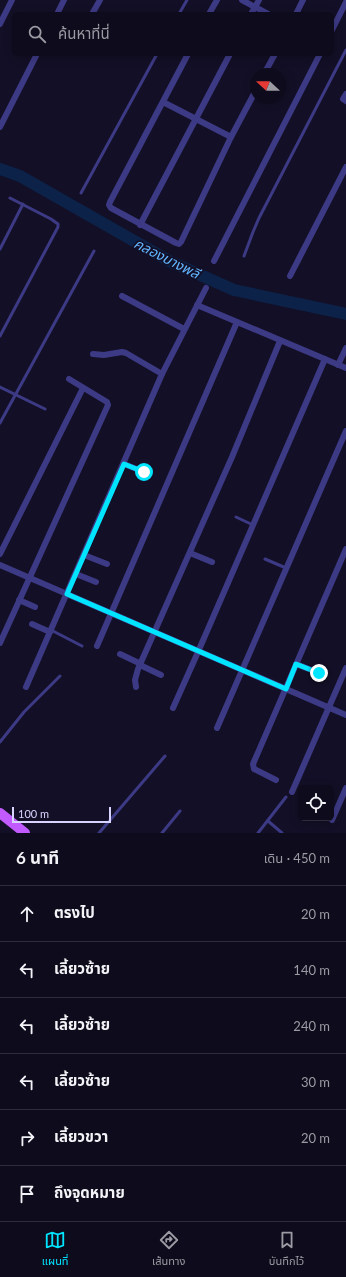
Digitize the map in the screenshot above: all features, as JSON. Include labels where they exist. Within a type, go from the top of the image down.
[{"type":"main road","points":[[0,813],[25,833]]},
{"type":"street","points":[[0,24],[12,0]]},
{"type":"street","points":[[58,12],[64,0]]},
{"type":"street","points":[[93,12],[100,0]]},
{"type":"street","points":[[211,12],[217,0]]},
{"type":"street","points":[[242,0],[264,12]]},
{"type":"street","points":[[252,12],[259,0]]},
{"type":"street","points":[[297,12],[303,0]]},
{"type":"street","points":[[334,26],[346,2]]},
{"type":"street","points":[[0,127],[36,56]]},
{"type":"street","points":[[187,56],[109,205],[111,208],[140,225],[178,244],[181,242],[250,102]]},
{"type":"street","points":[[140,225],[229,56]]},
{"type":"street","points":[[267,68],[274,56]]},
{"type":"street","points":[[214,261],[319,56]]},
{"type":"street","points":[[346,94],[343,99],[346,101]]},
{"type":"street","points":[[163,102],[232,137]]},
{"type":"street","points":[[290,276],[346,167]]},
{"type":"street","points":[[26,687],[162,374],[206,288]]},
{"type":"street","points":[[122,296],[184,329]]},
{"type":"street","points":[[197,305],[346,368]]},
{"type":"street","points":[[97,646],[237,322]]},
{"type":"street","points":[[136,686],[135,680],[140,665],[232,457],[280,341]]},
{"type":"street","points":[[338,365],[346,348]]},
{"type":"street","points":[[93,354],[104,355],[122,352],[126,353],[162,374]]},
{"type":"street","points":[[173,708],[325,359]]},
{"type":"street","points":[[0,642],[107,409],[107,402],[69,379]]},
{"type":"street","points":[[0,554],[83,388]]},
{"type":"street","points":[[217,728],[346,431]]},
{"type":"street","points":[[124,464],[144,472]]},
{"type":"street","points":[[276,780],[254,769],[253,764],[346,549]]},
{"type":"street","points":[[190,553],[212,562]]},
{"type":"street","points":[[84,555],[107,564]]},
{"type":"street","points":[[0,565],[346,715]]},
{"type":"street","points":[[76,574],[96,582]]},
{"type":"street","points":[[19,600],[35,607]]},
{"type":"street","points":[[32,624],[51,631]]},
{"type":"street","points":[[120,654],[161,675]]},
{"type":"street","points":[[296,664],[319,673]]},
{"type":"street","points":[[292,792],[346,668]]},
{"type":"street","points":[[334,815],[346,788]]},
{"type":"lane","points":[[180,12],[187,0]]},
{"type":"lane","points":[[244,256],[256,225],[346,50]]},
{"type":"lane","points":[[82,193],[156,56]]},
{"type":"lane","points":[[0,336],[58,227],[58,224],[51,219],[10,198]]},
{"type":"lane","points":[[0,249],[23,204]]},
{"type":"lane","points":[[0,423],[94,252]]},
{"type":"lane","points":[[0,387],[45,409]]},
{"type":"lane","points":[[236,517],[253,525]]},
{"type":"lane","points":[[265,559],[286,568]]},
{"type":"lane","points":[[51,631],[82,646]]},
{"type":"lane","points":[[0,742],[24,712],[47,691],[60,676]]},
{"type":"lane","points":[[99,833],[165,756]]},
{"type":"lane","points":[[258,833],[286,797]]},
{"type":"lane","points":[[162,833],[180,811]]},
{"type":"lane","points":[[268,822],[282,833]]},
{"type":"waterway","name":"คลองบางพลี","points":[[0,169],[20,176],[171,262],[234,290],[346,314]]},
{"type":"route","points":[[144,472],[124,464],[67,594],[286,689],[296,664],[319,673]]}]
